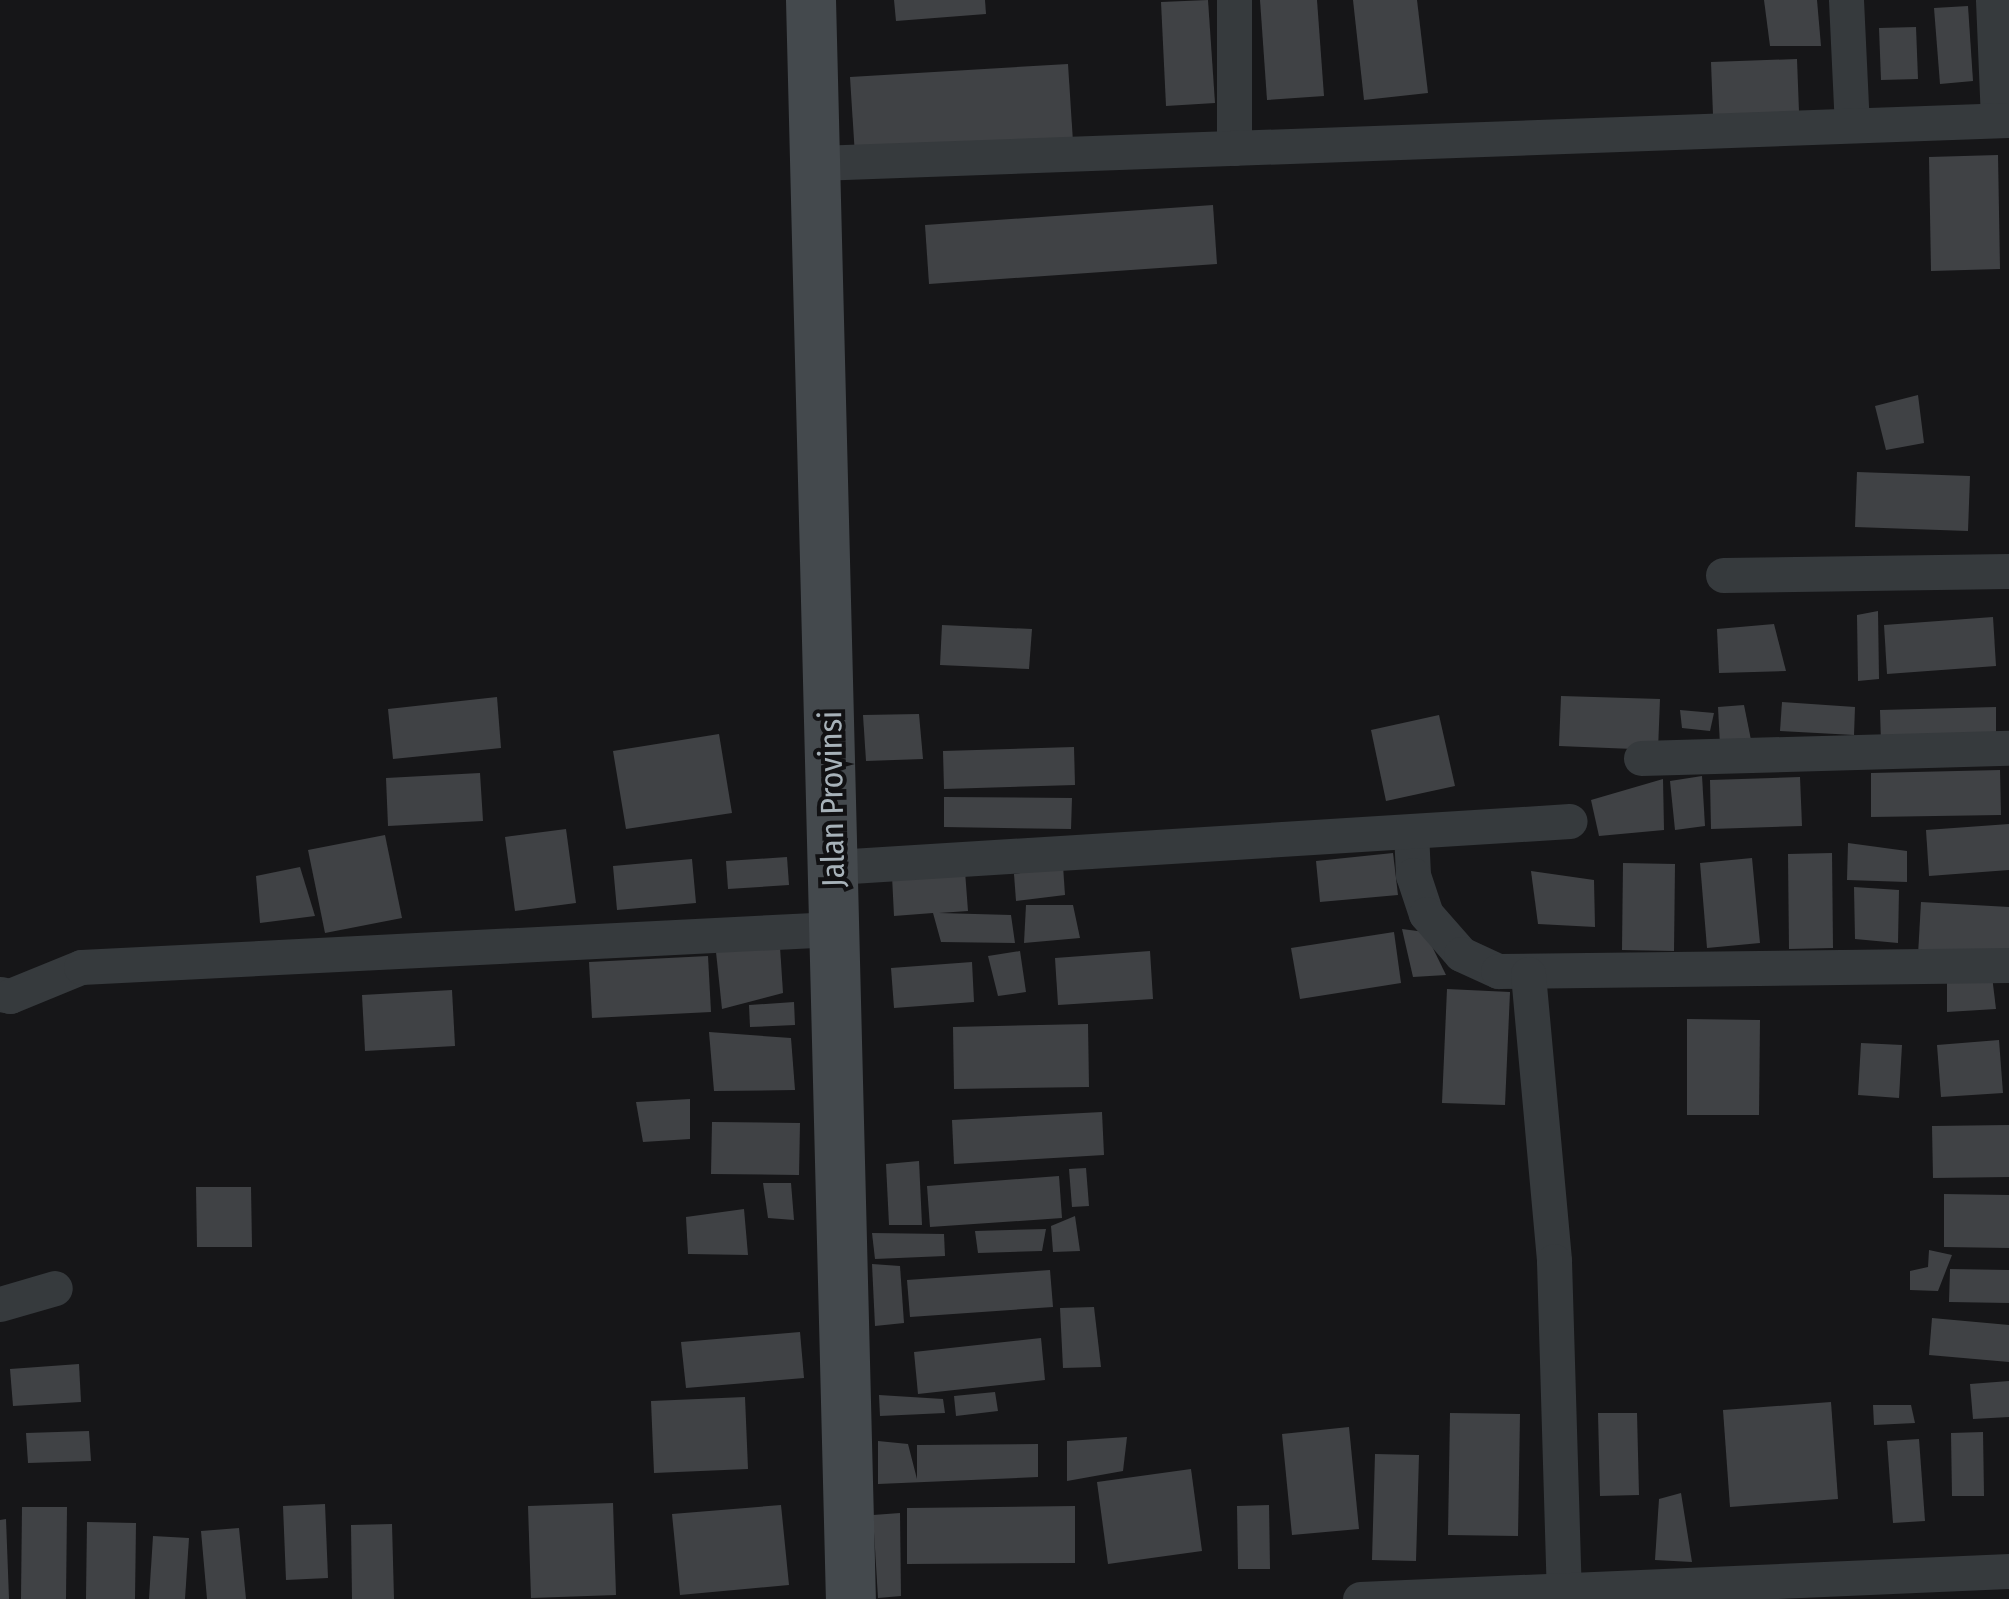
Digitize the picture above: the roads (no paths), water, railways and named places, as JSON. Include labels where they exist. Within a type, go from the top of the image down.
[{"type":"main road","name":"Jalan Provinsi","points":[[810,0],[823,374],[851,1599]]},
{"type":"street","points":[[1234,0],[1234,148]]},
{"type":"street","points":[[1846,0],[1852,124]]},
{"type":"street","points":[[816,164],[2004,120],[1993,0]]},
{"type":"street","points":[[1722,575],[2009,571]]},
{"type":"street","points":[[1642,758],[2009,748]]},
{"type":"street","points":[[835,867],[1570,821]]},
{"type":"street","points":[[1411,832],[1418,894],[1436,929],[1478,964],[1528,974],[2009,965]]},
{"type":"street","points":[[0,994],[10,996],[82,967],[834,929]]},
{"type":"street","points":[[1528,974],[1554,1261],[1564,1590]]},
{"type":"street","points":[[0,1304],[55,1288]]},
{"type":"street","points":[[1360,1599],[2009,1571]]}]
